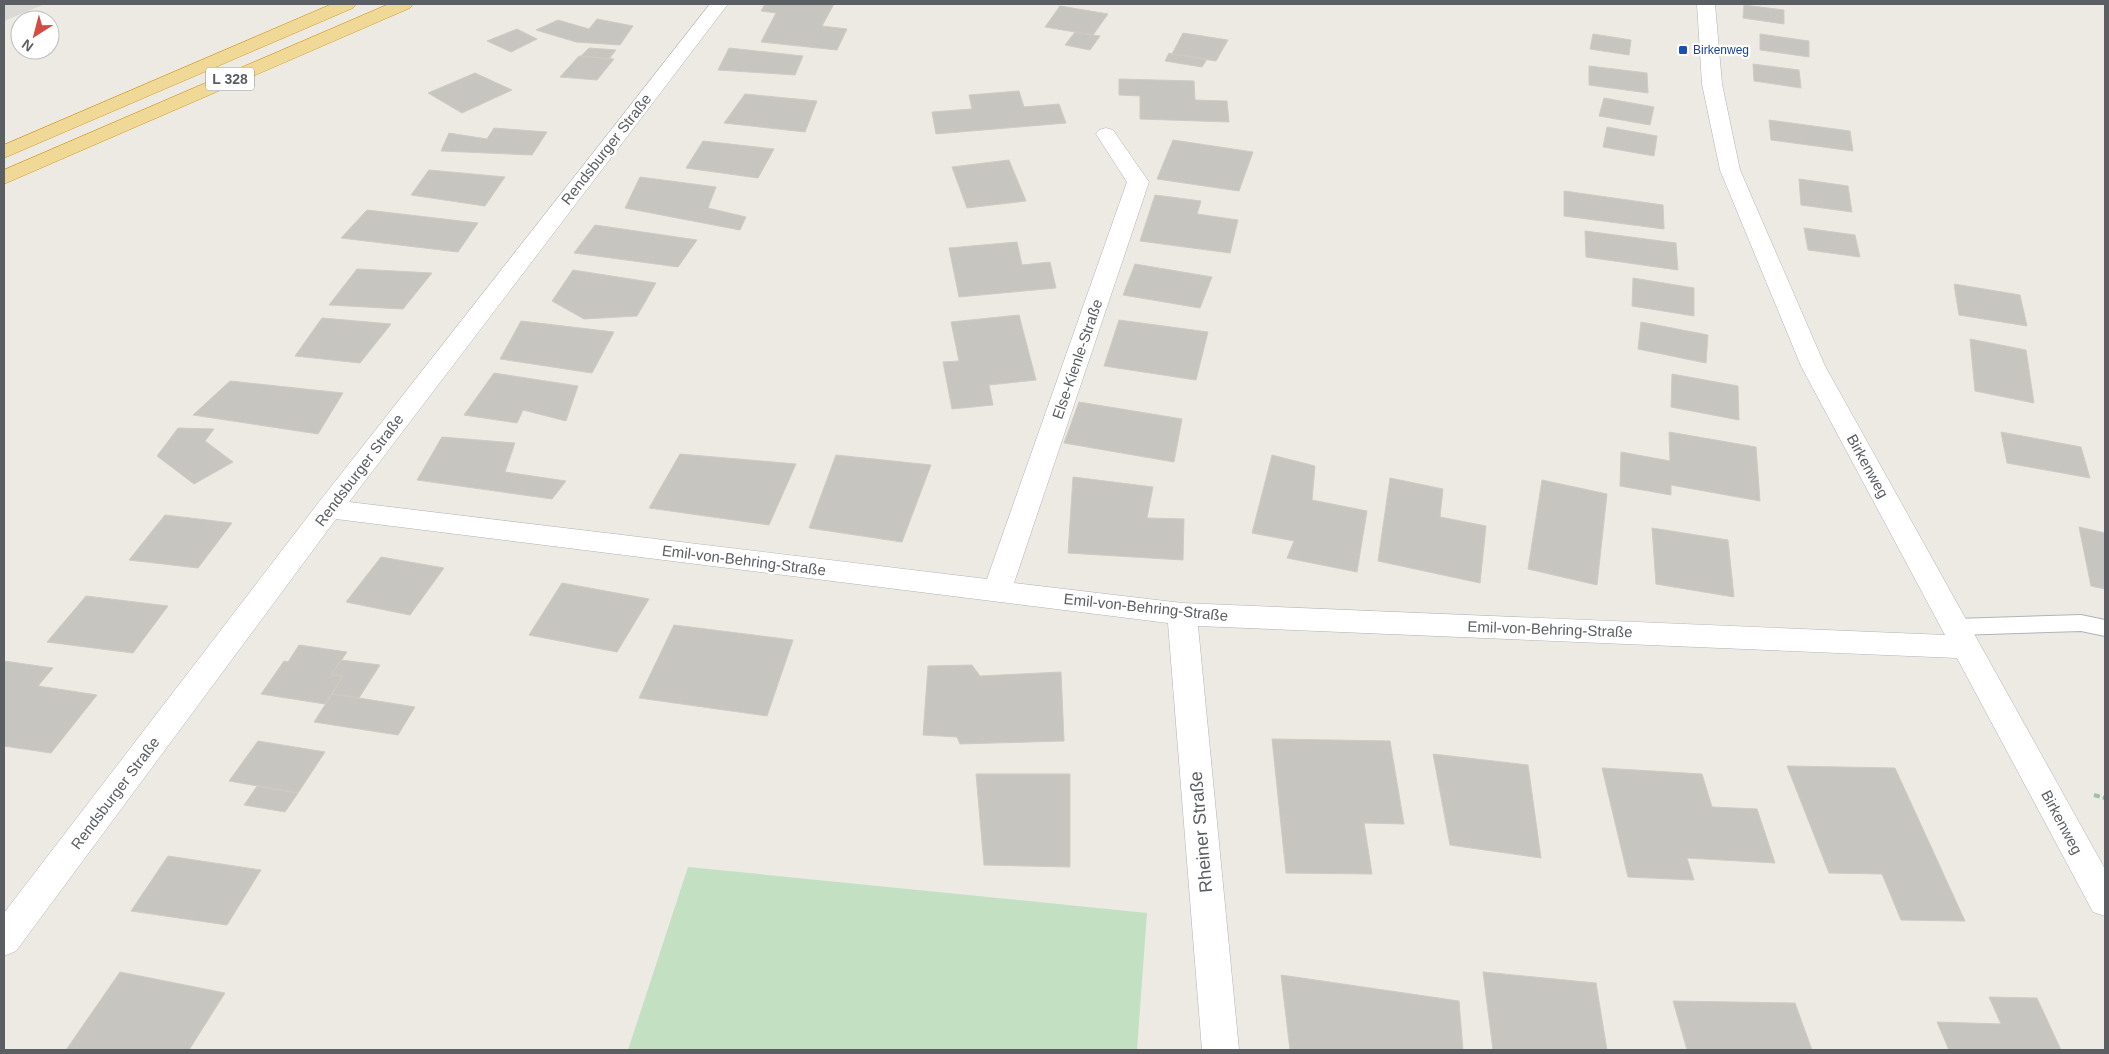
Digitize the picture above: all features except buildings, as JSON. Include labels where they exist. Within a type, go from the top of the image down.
[{"type":"highway","name":"L 328","points":[[4,152],[347,4]]},
{"type":"highway","name":"L 328","points":[[4,178],[404,4]]},
{"type":"street","name":"Rendsburger Straße","points":[[4,940],[329,509],[719,4]]},
{"type":"street","name":"Birkenweg","points":[[1706,4],[1712,84],[1730,170],[1813,366],[2105,901]]},
{"type":"street","name":"Else-Kienle-Straße","points":[[997,591],[1138,182],[1106,134]]},
{"type":"street","name":"Emil-von-Behring-Straße","points":[[329,509],[1182,614],[1962,637]]},
{"type":"street","name":"Rheiner Straße","points":[[1182,614],[1220,1050]]},
{"type":"lane","points":[[1962,637],[2081,623],[2105,628]]},
{"type":"shaded area","points":[[4,4],[45,4],[31,10],[10,10],[10,19],[4,21]]},
{"type":"green space","points":[[688,867],[1147,913],[1137,1050],[628,1050]]},
{"type":"place","name":"Birkenweg","points":[[1683,50]]}]
